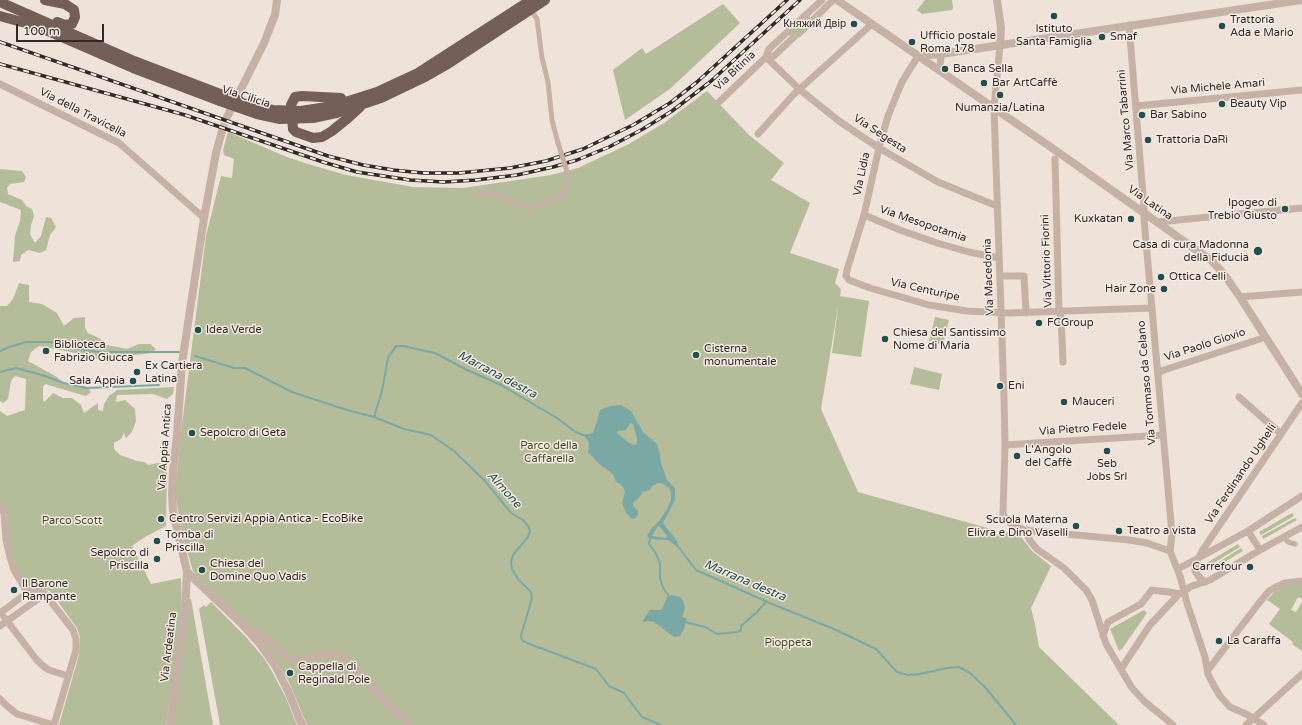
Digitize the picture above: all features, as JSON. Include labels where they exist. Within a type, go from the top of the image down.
[{"type":"main road","points":[[0,2],[17,6],[62,24],[70,25],[73,22],[75,15],[72,8],[65,4],[45,0]]},
{"type":"main road","name":"Via Cilicia","points":[[335,110],[344,103],[377,92],[418,73],[531,5],[545,0]]},
{"type":"main road","name":"Via Cilicia","points":[[0,2],[257,114],[280,119],[313,118],[335,110],[361,105],[414,83],[440,68],[531,5]]},
{"type":"main road","name":"Via Cilicia","points":[[0,9],[139,71],[220,98]]},
{"type":"main road","points":[[0,16],[42,28]]},
{"type":"main road","points":[[344,103],[340,98],[295,97],[291,105],[292,128],[296,132],[304,135],[319,138],[332,131],[361,105]]},
{"type":"street","points":[[227,117],[264,43],[275,15],[277,0]]},
{"type":"street","name":"Via Bitinia","points":[[719,102],[766,57],[774,56],[795,36],[789,30],[822,0]]},
{"type":"street","points":[[804,16],[810,23],[833,0]]},
{"type":"street","points":[[837,0],[918,56],[941,54],[1302,0]]},
{"type":"street","points":[[997,0],[1000,22],[1000,44]]},
{"type":"street","points":[[477,194],[490,192],[529,209],[556,199],[564,193],[568,182],[566,168],[552,120],[548,82],[542,58],[537,19],[531,5]]},
{"type":"street","points":[[758,134],[799,89],[872,24]]},
{"type":"street","name":"Via Marco Tabarrini","points":[[1130,25],[1144,212]]},
{"type":"street","name":"Via Macedonia","points":[[1000,44],[994,108],[1002,313],[1005,445],[1003,516],[1010,523],[1024,530]]},
{"type":"street","points":[[941,54],[940,67],[942,72]]},
{"type":"street","name":"Via Latina","points":[[918,56],[1144,212],[1215,264],[1240,297],[1302,394]]},
{"type":"street","name":"Via Lidia","points":[[847,278],[847,270],[864,215],[879,148],[894,101],[906,75],[918,56]]},
{"type":"street","name":"Via Segesta","points":[[766,57],[799,89],[844,124],[879,148],[938,182],[997,206]]},
{"type":"street","name":"Via della Travicella","points":[[0,84],[119,142],[204,218]]},
{"type":"street","name":"Via Michele Amari","points":[[1136,106],[1302,90]]},
{"type":"street","name":"Via Appia Antica","points":[[187,572],[173,510],[173,472],[182,363],[204,218],[216,153],[222,131]]},
{"type":"street","name":"Via Vittorio Fiorini","points":[[1054,158],[1059,312],[1061,317],[1063,362]]},
{"type":"street","points":[[1158,222],[1302,208]]},
{"type":"street","name":"Via Tommaso da Celano","points":[[1144,212],[1172,534],[1170,551]]},
{"type":"street","name":"Via Mesopotamia","points":[[864,215],[900,230],[938,243],[969,252],[999,258]]},
{"type":"street","points":[[1000,276],[1024,276],[1026,313]]},
{"type":"street","name":"Via Centuripe","points":[[847,278],[852,282],[864,286],[929,305],[958,310],[1026,313],[1152,308]]},
{"type":"street","points":[[1240,297],[1302,292]]},
{"type":"street","name":"Via Paolo Giovio","points":[[1158,373],[1260,339]]},
{"type":"street","points":[[1239,397],[1281,434]]},
{"type":"street","name":"Via Ferdinando Ughelli","points":[[1197,559],[1302,403]]},
{"type":"street","name":"Via Pietro Fedele","points":[[1005,445],[1163,435]]},
{"type":"street","points":[[1178,569],[1248,531],[1302,496]]},
{"type":"street","points":[[0,506],[4,513],[6,540],[14,570],[27,592]]},
{"type":"street","points":[[1121,669],[1150,625],[1181,592],[1192,586],[1205,582],[1302,527]]},
{"type":"street","points":[[1024,530],[1129,540],[1147,543],[1170,551],[1178,569],[1181,592],[1189,609],[1205,656],[1212,684],[1228,705],[1234,710],[1264,725]]},
{"type":"street","points":[[1024,530],[1036,548],[1070,574],[1088,593],[1092,600],[1103,637],[1132,688],[1139,697],[1173,725]]},
{"type":"street","points":[[1248,531],[1260,550]]},
{"type":"street","points":[[1284,537],[1288,542],[1295,544]]},
{"type":"street","points":[[1197,559],[1195,571],[1205,582]]},
{"type":"street","points":[[187,572],[240,622],[260,644],[276,667],[302,725]]},
{"type":"street","name":"Via Ardeatina","points":[[170,725],[184,612],[187,572]]},
{"type":"street","points":[[1208,670],[1270,591],[1285,583],[1302,581]]},
{"type":"street","points":[[0,699],[17,714],[54,725],[68,676],[76,647],[75,635],[73,630],[45,594],[37,588],[27,592],[0,612],[43,666],[49,670],[68,676]]},
{"type":"street","points":[[1103,637],[1108,622],[1141,604],[1152,590],[1181,592]]},
{"type":"street","points":[[0,626],[45,594]]},
{"type":"street","points":[[240,622],[268,639],[286,656],[295,661],[325,654],[334,654],[343,657],[349,661],[386,703],[404,718],[409,725]]},
{"type":"street","points":[[1246,725],[1302,674]]},
{"type":"green space","points":[[925,0],[952,0],[953,8],[952,10],[922,14],[917,10]]},
{"type":"green space","points":[[723,4],[740,23],[671,88],[625,120],[613,70],[642,48],[646,54]]},
{"type":"green space","points":[[805,19],[812,26],[799,38],[792,30]]},
{"type":"green space","name":"Parco della Caffarella","points":[[707,91],[749,135],[784,163],[771,180],[810,203],[790,253],[839,269],[835,283],[841,289],[840,296],[869,301],[861,357],[832,353],[839,301],[821,409],[858,492],[991,529],[996,536],[1005,532],[1018,533],[1032,551],[1051,566],[1031,608],[1039,647],[1119,725],[307,725],[288,680],[278,664],[193,571],[183,537],[175,494],[181,432],[206,236],[221,176],[232,178],[234,159],[224,155],[223,150],[228,132],[287,157],[346,175],[413,187],[463,188],[551,175],[578,168],[629,144],[664,123]]},
{"type":"green space","points":[[0,169],[22,171],[26,177],[24,182],[10,184],[7,188],[8,194],[22,200],[26,206],[32,209],[34,216],[30,234],[35,243],[41,236],[46,217],[51,218],[56,227],[50,235],[46,250],[40,253],[28,250],[21,255],[20,261],[13,262],[15,236],[20,221],[21,210],[0,202]]},
{"type":"green space","name":"Parco Scott","points":[[19,283],[29,285],[29,302],[42,304],[57,313],[64,326],[74,318],[85,317],[85,328],[88,333],[99,338],[107,345],[127,349],[139,344],[150,344],[156,349],[152,353],[103,359],[86,359],[81,354],[39,346],[31,352],[28,361],[57,377],[63,383],[87,387],[91,392],[86,396],[45,384],[43,387],[44,402],[53,393],[63,398],[72,398],[81,405],[84,413],[98,403],[98,410],[103,411],[104,404],[109,396],[117,390],[174,387],[173,394],[167,399],[153,394],[117,395],[116,402],[125,400],[135,409],[136,421],[132,432],[126,438],[124,433],[121,439],[114,443],[114,449],[120,455],[144,462],[149,465],[158,463],[167,465],[166,526],[132,546],[151,584],[181,578],[182,613],[166,725],[59,725],[79,655],[80,637],[77,628],[50,591],[25,585],[13,564],[0,503],[0,411],[7,416],[25,410],[26,379],[15,376],[11,381],[8,399],[3,403],[0,401],[0,306],[7,306],[13,299]]},
{"type":"green space","points":[[935,317],[949,320],[943,345],[929,341]]},
{"type":"green space","points":[[914,367],[942,374],[939,390],[910,384]]},
{"type":"green space","points":[[1292,513],[1294,516],[1261,535],[1259,532]]},
{"type":"green space","points":[[1295,518],[1297,520],[1263,539],[1262,536]]},
{"type":"green space","points":[[1238,544],[1240,547],[1207,567],[1205,564]]},
{"type":"green space","points":[[1241,548],[1243,551],[1209,571],[1208,569]]},
{"type":"green space","points":[[1302,584],[1302,599],[1298,597],[1291,610],[1296,612],[1302,602],[1302,651],[1292,644],[1293,642],[1269,624],[1280,609],[1267,600],[1277,589],[1282,586]]},
{"type":"green space","points":[[188,599],[191,599],[213,725],[172,725]]},
{"type":"green space","points":[[211,602],[246,637],[263,657],[285,696],[297,725],[220,725],[199,609],[204,605],[206,607]]},
{"type":"green space","points":[[1144,610],[1147,613],[1122,649],[1119,651],[1110,629]]},
{"type":"water","points":[[621,405],[631,411],[643,432],[657,444],[661,463],[667,480],[675,488],[675,500],[663,523],[677,541],[678,547],[668,540],[650,539],[647,536],[667,509],[671,500],[671,492],[668,487],[658,483],[652,486],[650,490],[643,492],[633,503],[633,506],[638,511],[638,515],[634,519],[631,518],[626,513],[622,503],[625,492],[623,487],[616,482],[613,474],[599,464],[588,452],[589,443],[582,435],[593,433],[600,410],[610,406]],"holes":[[[630,423],[633,424],[637,438],[637,444],[634,445],[629,443],[617,433],[618,431],[626,430]],[[658,526],[667,536],[666,538],[652,536]]]},
{"type":"water","points":[[672,595],[680,597],[683,600],[685,608],[682,617],[687,618],[680,636],[674,637],[654,622],[642,622],[650,610],[661,610],[667,597]]},
{"type":"waterway","name":"Almone","points":[[0,351],[26,342],[51,342],[73,348],[99,352],[179,352]]},
{"type":"waterway","name":"Marrana destra","points":[[374,417],[382,391],[388,358],[396,346],[403,346],[435,353],[465,369],[501,385],[557,418],[574,431],[583,435]]},
{"type":"waterway","name":"Almone","points":[[195,356],[234,368],[245,368],[292,392],[374,417],[404,429],[431,435],[454,451],[485,481],[511,513],[523,520],[530,530],[528,537],[513,555],[511,562],[512,569],[518,579],[531,592],[532,598],[521,636],[522,640],[596,669],[609,686],[624,693],[642,717],[661,725]]},
{"type":"waterway","points":[[0,372],[16,368],[64,383],[87,388],[159,385]]},
{"type":"waterway","points":[[650,537],[649,544],[660,563],[660,578],[663,588],[669,596]]},
{"type":"waterway","name":"Marrana destra","points":[[677,545],[696,570],[772,604],[834,629],[876,649],[897,672],[908,675],[959,667],[970,673],[985,687],[1016,725]]},
{"type":"waterway","points":[[685,622],[705,627],[717,634],[738,632],[741,630],[741,626],[766,602]]},
{"type":"tunnel","points":[[222,131],[227,117]]},
{"type":"railway","points":[[0,42],[328,156],[363,165],[393,170],[423,173],[459,173],[510,168],[546,161],[583,149],[633,125],[670,103],[697,82],[787,0]]},
{"type":"railway","points":[[0,64],[185,115],[323,162],[357,172],[410,180],[444,182],[476,180],[517,175],[577,160],[609,147],[643,129],[672,111],[710,82],[800,0]]},
{"type":"place","name":"Istituto Santa Famiglia","points":[[1054,16]]},
{"type":"place","name":"Княжий Двір","points":[[854,24]]},
{"type":"place","name":"Trattoria Ada e Mario","points":[[1222,26]]},
{"type":"place","name":"Smaf","points":[[1102,37]]},
{"type":"place","name":"Ufficio postale Roma 178","points":[[912,42]]},
{"type":"place","name":"Banca Sella","points":[[945,69]]},
{"type":"place","name":"Bar ArtCaffè","points":[[984,83]]},
{"type":"place","name":"Numanzia/Latina","points":[[1000,95]]},
{"type":"place","name":"Beauty Vip","points":[[1222,104]]},
{"type":"place","name":"Bar Sabino","points":[[1142,115]]},
{"type":"place","name":"Trattoria DaRì","points":[[1148,140]]},
{"type":"place","name":"Ipogeo di Trebio Giusto","points":[[1285,209]]},
{"type":"place","name":"Kuxkatan","points":[[1131,219]]},
{"type":"place","name":"Casa di cura Madonna della Fiducia","points":[[1258,251]]},
{"type":"place","name":"Ottica Celli","points":[[1161,277]]},
{"type":"place","name":"Hair Zone","points":[[1164,289]]},
{"type":"place","name":"FCGroup","points":[[1039,323]]},
{"type":"place","name":"Idea Verde","points":[[198,330]]},
{"type":"place","name":"Chiesa del Santissimo Nome di Maria","points":[[885,339]]},
{"type":"place","name":"Biblioteca Fabrizio Giucca","points":[[46,351]]},
{"type":"place","name":"Cisterna monumentale","points":[[696,355]]},
{"type":"place","name":"Ex Cartiera Latina","points":[[137,372]]},
{"type":"place","name":"Sala Appia","points":[[133,381]]},
{"type":"place","name":"Eni","points":[[1000,386]]},
{"type":"place","name":"Mauceri","points":[[1064,402]]},
{"type":"place","name":"Sepolcro di Geta","points":[[192,433]]},
{"type":"place","name":"Seb Jobs Srl","points":[[1107,451]]},
{"type":"place","name":"L'Angolo del Caffè","points":[[1017,456]]},
{"type":"place","name":"Centro Servizi Appia Antica - EcoBike","points":[[161,519]]},
{"type":"place","name":"Scuola Materna Elivra e Dino Vaselli","points":[[1076,526]]},
{"type":"place","name":"Teatro a vista","points":[[1119,531]]},
{"type":"place","name":"Tomba di Priscilla","points":[[157,541]]},
{"type":"place","name":"Sepolcro di Priscilla","points":[[157,559]]},
{"type":"place","name":"Carrefour","points":[[1250,567]]},
{"type":"place","name":"Chiesa del Domine Quo Vadis","points":[[202,570]]},
{"type":"place","name":"Il Barone Rampante","points":[[14,590]]},
{"type":"place","name":"La Caraffa","points":[[1219,641]]},
{"type":"place","name":"Cappella di Reginald Pole","points":[[290,673]]},
{"type":"park label","name":"Pioppeta","points":[[788,643]]}]
